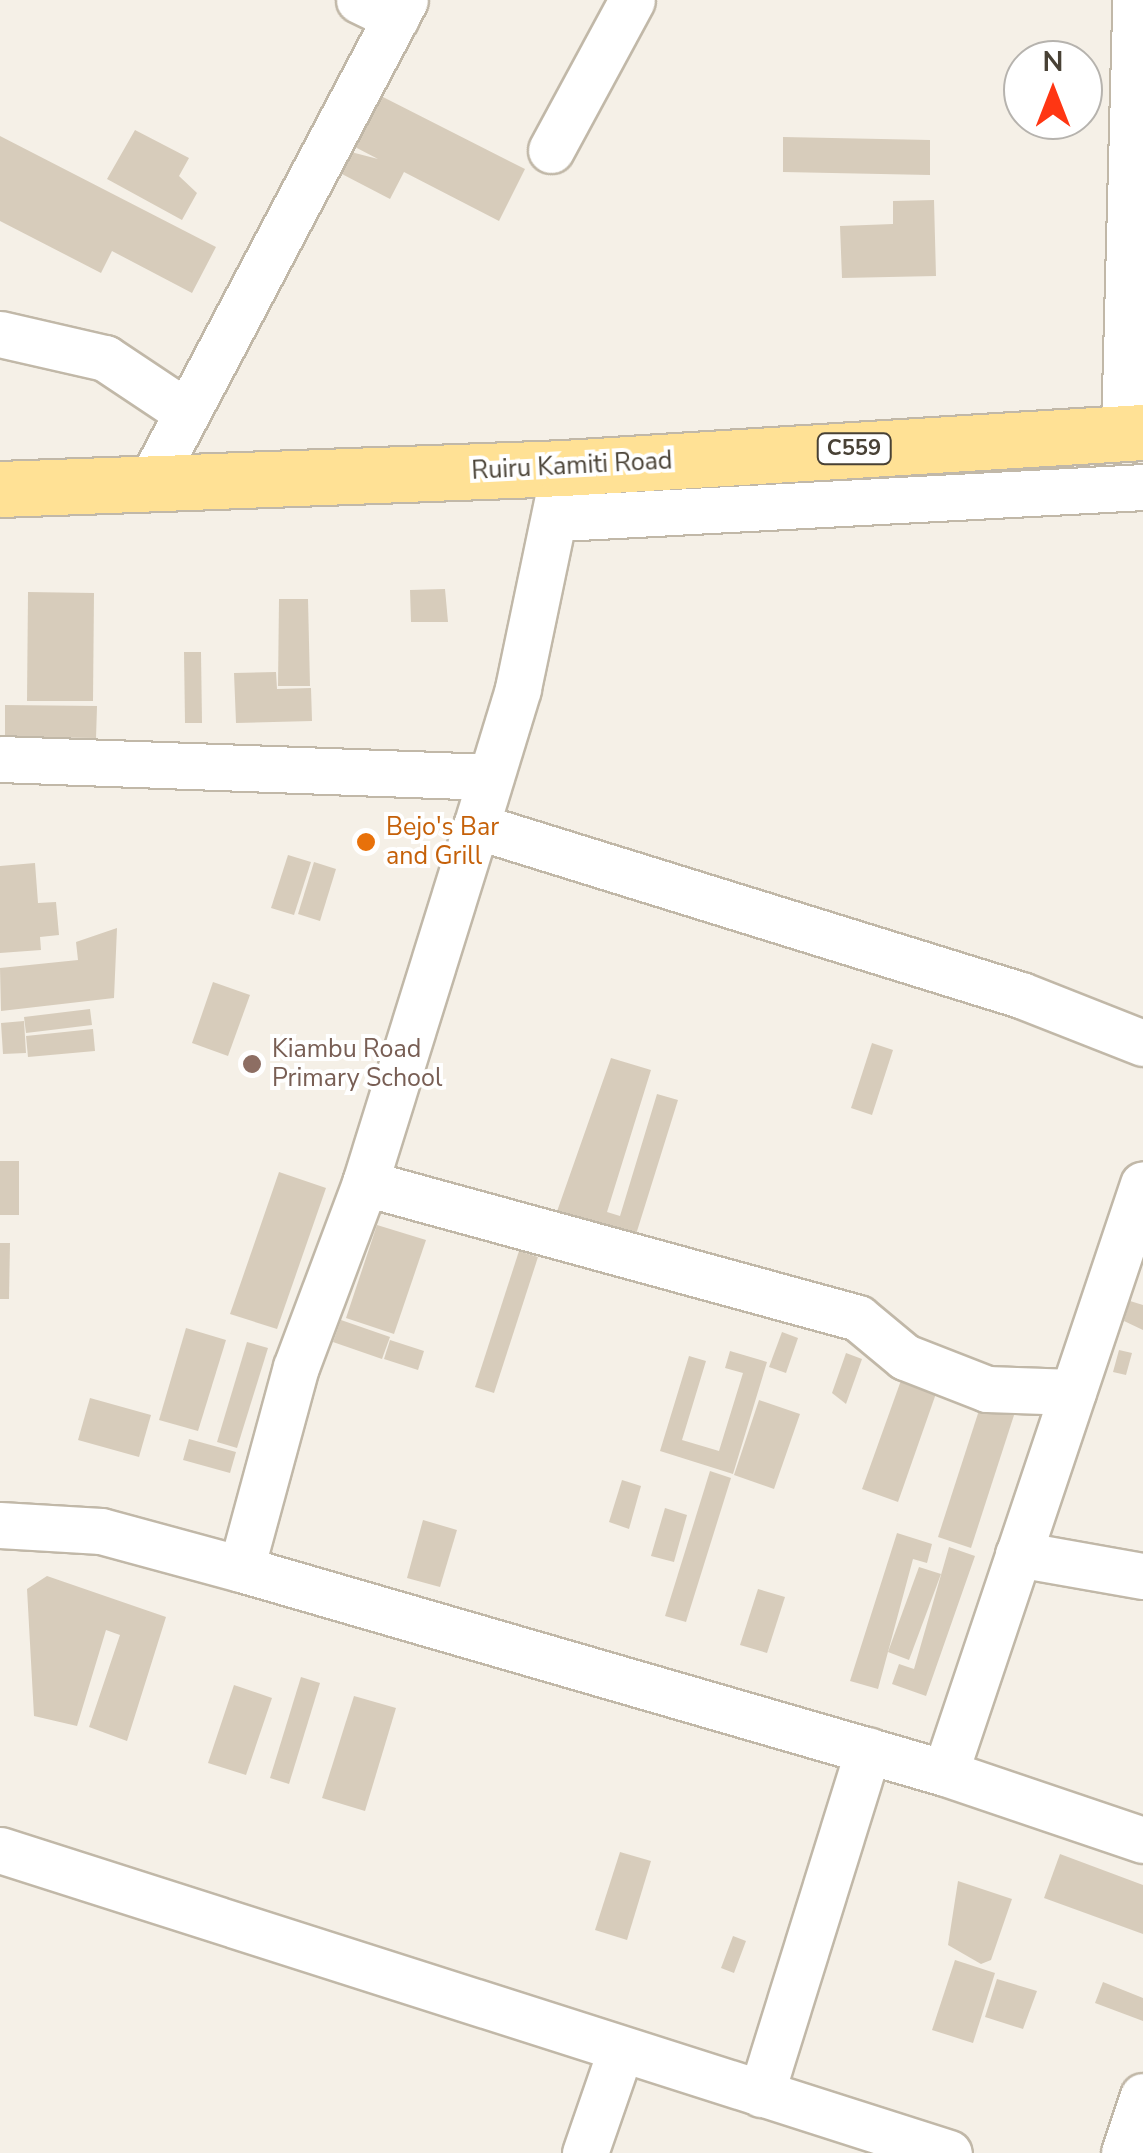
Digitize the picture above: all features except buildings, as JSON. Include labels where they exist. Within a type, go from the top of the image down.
[{"type":"main road","name":"Ruiru Kamiti Road","points":[[0,489],[150,483],[562,493],[1133,432]]},
{"type":"street","points":[[551,150],[632,0]]},
{"type":"street","points":[[1133,432],[1135,0]]},
{"type":"street","points":[[150,483],[386,6]]},
{"type":"street","points":[[0,334],[105,358],[186,412]]},
{"type":"street","points":[[241,1569],[296,1367],[365,1182],[476,826],[562,493],[1143,487]]},
{"type":"street","points":[[0,758],[488,777]]},
{"type":"street","points":[[476,826],[1021,995],[1143,1043]]},
{"type":"street","points":[[365,1182],[858,1318],[905,1357],[987,1389],[1073,1392]]},
{"type":"street","points":[[946,1773],[1142,1187]]},
{"type":"street","points":[[0,1525],[100,1531],[241,1569],[946,1773],[1143,1840]]},
{"type":"street","points":[[1018,1554],[1143,1576]]},
{"type":"street","points":[[761,2094],[868,1750]]},
{"type":"street","points":[[0,1850],[620,2052],[949,2153]]},
{"type":"street","points":[[585,2153],[620,2052]]},
{"type":"street","points":[[1124,2153],[1143,2096]]},
{"type":"place","name":"Bejo's Bar and Grill","points":[[366,842]]},
{"type":"place","name":"Kiambu Road Primary School","points":[[252,1064]]}]
